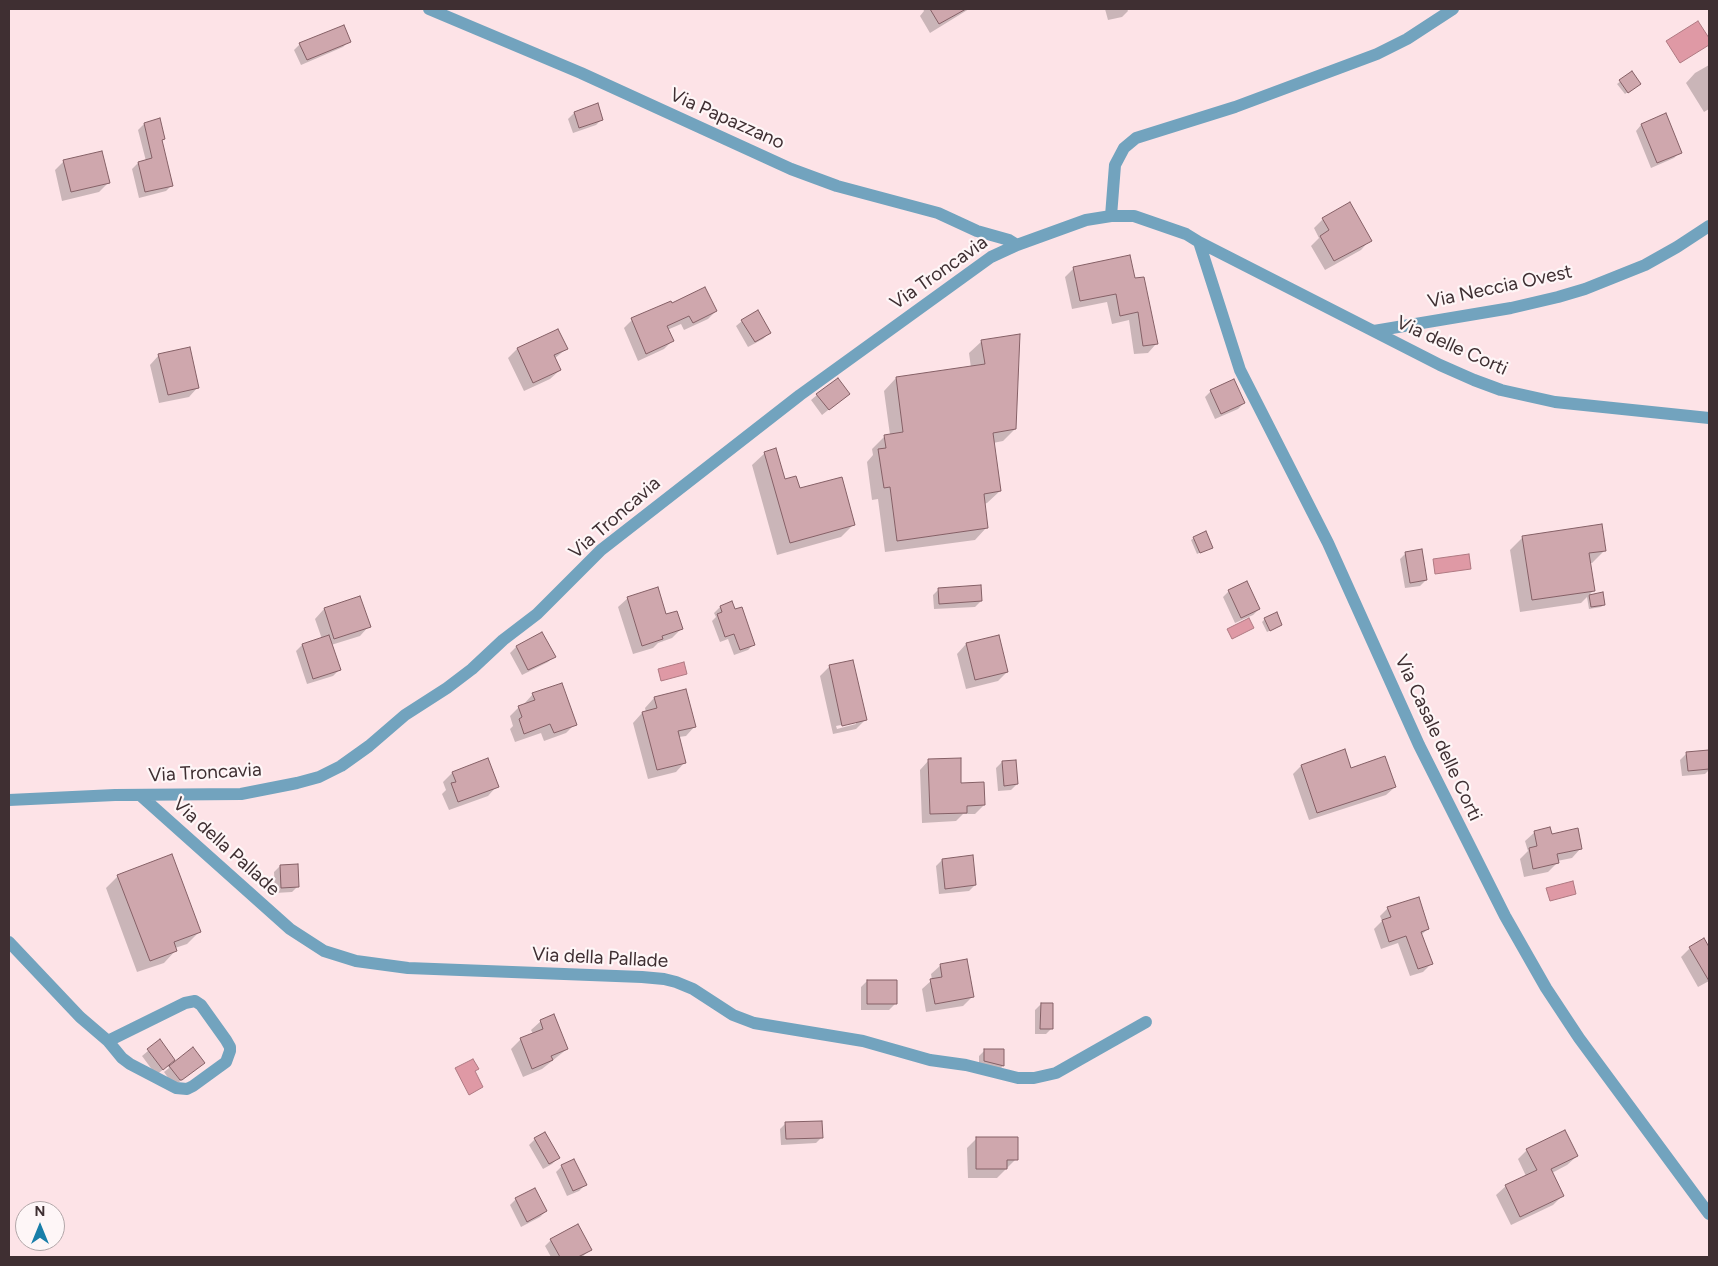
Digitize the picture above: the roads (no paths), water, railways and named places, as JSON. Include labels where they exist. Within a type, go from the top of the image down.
[{"type":"street","name":"Via Papazzano","points":[[429,9],[581,73],[791,169],[837,186],[938,214],[977,231],[1008,240],[1017,245]]},
{"type":"street","points":[[1111,216],[1115,165],[1124,148],[1136,138],[1235,107],[1377,54],[1407,40],[1453,9]]},
{"type":"street","name":"Via Troncavia","points":[[9,800],[89,796],[241,794],[297,784],[319,777],[341,766],[369,746],[405,715],[447,688],[472,669],[503,640],[537,614],[601,550],[635,522],[800,395],[991,257],[1017,245],[1086,220],[1111,216],[1134,216],[1179,231],[1199,242]]},
{"type":"street","name":"Via Neccia Ovest","points":[[1374,330],[1511,308],[1585,289],[1645,265],[1709,226]]},
{"type":"street","name":"Via delle Corti","points":[[1199,242],[1463,376],[1519,395],[1555,402],[1709,418]]},
{"type":"street","name":"Via Casale delle Corti","points":[[1199,242],[1240,370],[1328,543],[1419,745],[1505,916],[1546,988],[1579,1038],[1709,1214]]},
{"type":"street","name":"Via della Pallade","points":[[140,795],[290,929],[324,951],[356,961],[414,969],[664,979],[693,989],[720,1008],[747,1021],[770,1027],[863,1041],[930,1060],[1018,1078],[1034,1078],[1056,1073],[1146,1022]]},
{"type":"street","points":[[9,942],[80,1017],[108,1041],[122,1058],[176,1088],[182,1090],[193,1086],[226,1062],[230,1052],[230,1046],[226,1040],[201,1005],[195,1001],[185,1003],[108,1041]]}]
